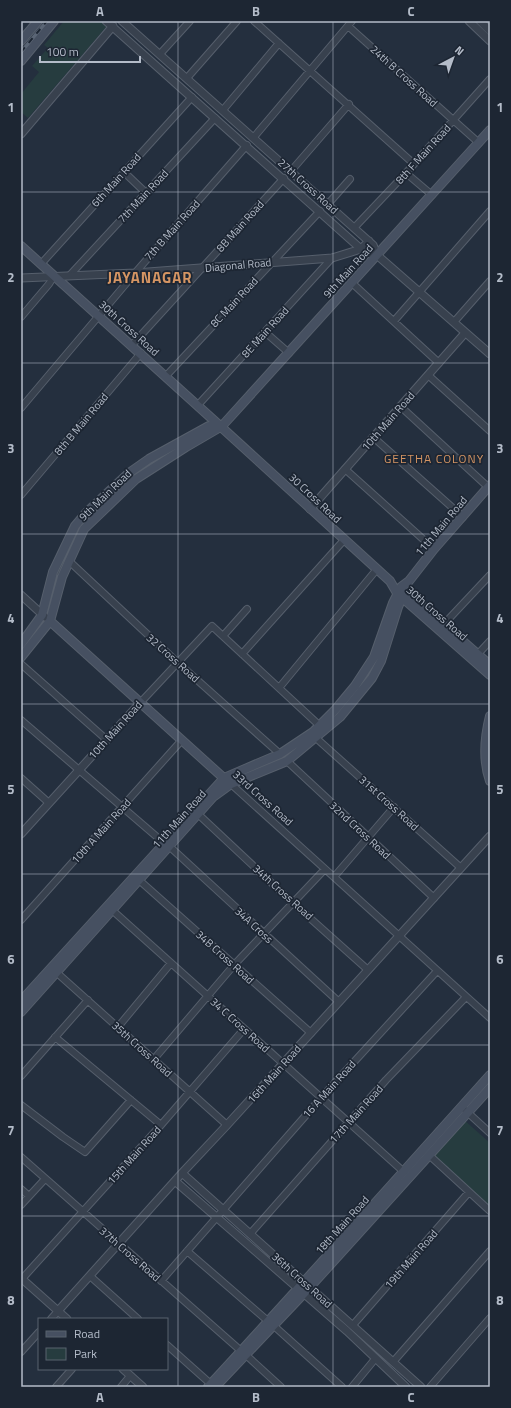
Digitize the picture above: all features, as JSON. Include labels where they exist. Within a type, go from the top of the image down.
[{"type":"main road","points":[[21,41],[38,21]]},
{"type":"main road","points":[[21,61],[54,21]]},
{"type":"main road","name":"9th Main Road","points":[[21,657],[50,621],[62,577],[84,529],[136,479],[222,426],[490,130]]},
{"type":"main road","name":"30th Cross Road","points":[[21,246],[222,426]]},
{"type":"main road","name":"9th Main Road","points":[[21,644],[42,615],[53,572],[76,526],[86,513],[129,473],[149,459],[209,426],[222,426]]},
{"type":"main road","name":"30 Cross Road","points":[[222,426],[400,591]]},
{"type":"main road","name":"11th Main Road","points":[[21,1001],[166,845],[224,778],[280,754],[320,726],[355,686],[374,657],[400,591],[489,486]]},
{"type":"main road","name":"30th Cross Road","points":[[400,591],[444,624],[490,665]]},
{"type":"main road","name":"30th Cross Road","points":[[400,591],[490,674]]},
{"type":"main road","name":"11th Main Road","points":[[21,1012],[139,880],[166,845],[213,797],[231,784],[287,762],[340,716],[372,678],[382,661],[400,591]]},
{"type":"main road","name":"33rd Cross Road","points":[[50,621],[181,741],[231,784]]},
{"type":"main road","points":[[490,716],[486,751],[490,781]]},
{"type":"main road","name":"18th Main Road","points":[[307,1285],[429,1155],[490,1076]]},
{"type":"main road","name":"18th Main Road","points":[[212,1386],[301,1292],[404,1172],[465,1110],[490,1088]]},
{"type":"street","name":"27th Cross Road","points":[[106,21],[284,178],[361,249]]},
{"type":"street","name":"27th Cross Road","points":[[122,21],[254,137],[373,245],[377,255],[465,333],[489,352]]},
{"type":"street","points":[[160,54],[190,21]]},
{"type":"street","points":[[187,78],[237,21]]},
{"type":"street","points":[[254,21],[349,104],[414,164]]},
{"type":"street","points":[[469,21],[490,41]]},
{"type":"street","points":[[480,21],[490,31]]},
{"type":"street","points":[[254,137],[350,23]]},
{"type":"street","name":"24th B Cross Road","points":[[350,23],[479,143]]},
{"type":"street","points":[[21,134],[112,26]]},
{"type":"street","points":[[223,110],[279,43]]},
{"type":"street","name":"8th F Main Road","points":[[354,228],[406,173],[490,78]]},
{"type":"street","name":"6th Main Road","points":[[41,264],[192,97]]},
{"type":"street","points":[[291,171],[349,104]]},
{"type":"street","name":"7th Main Road","points":[[70,275],[215,118]]},
{"type":"street","name":"7th B Main Road","points":[[21,408],[135,272],[247,146]]},
{"type":"street","points":[[124,172],[146,192]]},
{"type":"street","points":[[406,173],[432,195]]},
{"type":"street","name":"8B Main Road","points":[[132,345],[284,178]]},
{"type":"street","points":[[328,204],[350,179]]},
{"type":"street","name":"8C Main Road","points":[[166,376],[320,211]]},
{"type":"street","points":[[394,321],[490,211]]},
{"type":"street","points":[[368,241],[361,249],[367,253],[377,255]]},
{"type":"street","name":"Diagonal Road","points":[[21,278],[202,268],[332,258],[361,249]]},
{"type":"street","name":"8E Main Road","points":[[198,405],[332,258]]},
{"type":"street","points":[[21,317],[54,276]]},
{"type":"street","points":[[454,322],[490,282]]},
{"type":"street","points":[[352,283],[439,363]]},
{"type":"street","points":[[264,332],[289,353]]},
{"type":"street","name":"10th Main Road","points":[[310,509],[465,333]]},
{"type":"street","name":"8th B Main Road","points":[[21,495],[141,353]]},
{"type":"street","points":[[428,375],[490,431]]},
{"type":"street","points":[[400,406],[489,486]]},
{"type":"street","points":[[373,437],[463,517]]},
{"type":"street","points":[[344,469],[434,550]]},
{"type":"street","points":[[242,654],[344,540]]},
{"type":"street","name":"32 Cross Road","points":[[69,561],[177,662],[280,754]]},
{"type":"street","points":[[279,688],[377,569]]},
{"type":"street","points":[[444,624],[490,575]]},
{"type":"street","name":"33rd Cross Road","points":[[21,595],[50,621]]},
{"type":"street","points":[[247,608],[223,636],[320,726]]},
{"type":"street","name":"10th Main Road","points":[[21,834],[210,626],[213,626],[223,636]]},
{"type":"street","points":[[478,654],[490,641]]},
{"type":"street","points":[[21,664],[107,740]]},
{"type":"street","points":[[21,720],[123,806],[166,845]]},
{"type":"street","name":"31st Cross Road","points":[[316,738],[461,868]]},
{"type":"street","name":"10th A Main Road","points":[[21,920],[181,741]]},
{"type":"street","name":"32nd Cross Road","points":[[287,762],[434,898]]},
{"type":"street","points":[[21,778],[49,803]]},
{"type":"street","name":"33rd Cross Road","points":[[231,784],[490,1018]]},
{"type":"street","points":[[334,877],[394,807]]},
{"type":"street","name":"34th Cross Road","points":[[198,814],[292,902],[368,970]]},
{"type":"street","name":"16th Main Road","points":[[58,1311],[490,836]]},
{"type":"street","name":"34A Cross","points":[[166,845],[339,1002]]},
{"type":"street","points":[[154,1060],[234,965],[292,902],[325,869]]},
{"type":"street","name":"34B Cross Road","points":[[139,880],[311,1033]]},
{"type":"street","name":"34 C Cross Road","points":[[112,910],[404,1172]]},
{"type":"street","points":[[118,1027],[171,963]]},
{"type":"street","name":"16 A Main Road","points":[[217,1217],[321,1098],[437,971]]},
{"type":"street","name":"35th Cross Road","points":[[56,972],[227,1125]]},
{"type":"street","name":"17th Main Road","points":[[250,1234],[386,1080],[466,997]]},
{"type":"street","points":[[21,1076],[88,1000]]},
{"type":"street","name":"15th Main Road","points":[[21,1279],[161,1125],[244,1029]]},
{"type":"street","points":[[55,1037],[161,1125]]},
{"type":"street","points":[[21,1105],[85,1152],[131,1100]]},
{"type":"street","points":[[465,1110],[490,1133]]},
{"type":"street","points":[[429,1155],[490,1211]]},
{"type":"street","name":"37th Cross Road","points":[[21,1157],[281,1387]]},
{"type":"street","name":"36th Cross Road","points":[[182,1173],[421,1387]]},
{"type":"street","points":[[21,1205],[45,1178]]},
{"type":"street","name":"36th Cross Road","points":[[175,1181],[347,1331],[406,1387]]},
{"type":"street","points":[[21,1189],[29,1196]]},
{"type":"street","name":"19th Main Road","points":[[353,1325],[469,1192]]},
{"type":"street","points":[[161,1281],[217,1217]]},
{"type":"street","points":[[187,1251],[342,1387]]},
{"type":"street","points":[[393,1362],[490,1251]]},
{"type":"street","points":[[90,1276],[137,1318]]},
{"type":"street","points":[[21,1279],[66,1318]]},
{"type":"street","points":[[52,1318],[58,1311]]},
{"type":"street","points":[[430,1387],[490,1318]]},
{"type":"street","points":[[21,1352],[38,1333]]},
{"type":"street","points":[[168,1346],[212,1386]]},
{"type":"street","points":[[352,1387],[375,1359]]},
{"type":"street","points":[[56,1387],[71,1370]]},
{"type":"street","points":[[124,1370],[143,1387]]},
{"type":"street","points":[[121,1387],[130,1376]]},
{"type":"green space","points":[[64,21],[101,21],[107,26],[28,118],[21,112],[21,94],[39,72],[32,66],[48,48],[44,45]]},
{"type":"green space","points":[[463,1119],[490,1143],[490,1206],[431,1153]]},
{"type":"railway","points":[[21,52],[47,21]]},
{"type":"district","name":"JAYANAGAR","points":[[150,278]]},
{"type":"district","name":"GEETHA COLONY","points":[[434,459]]}]
